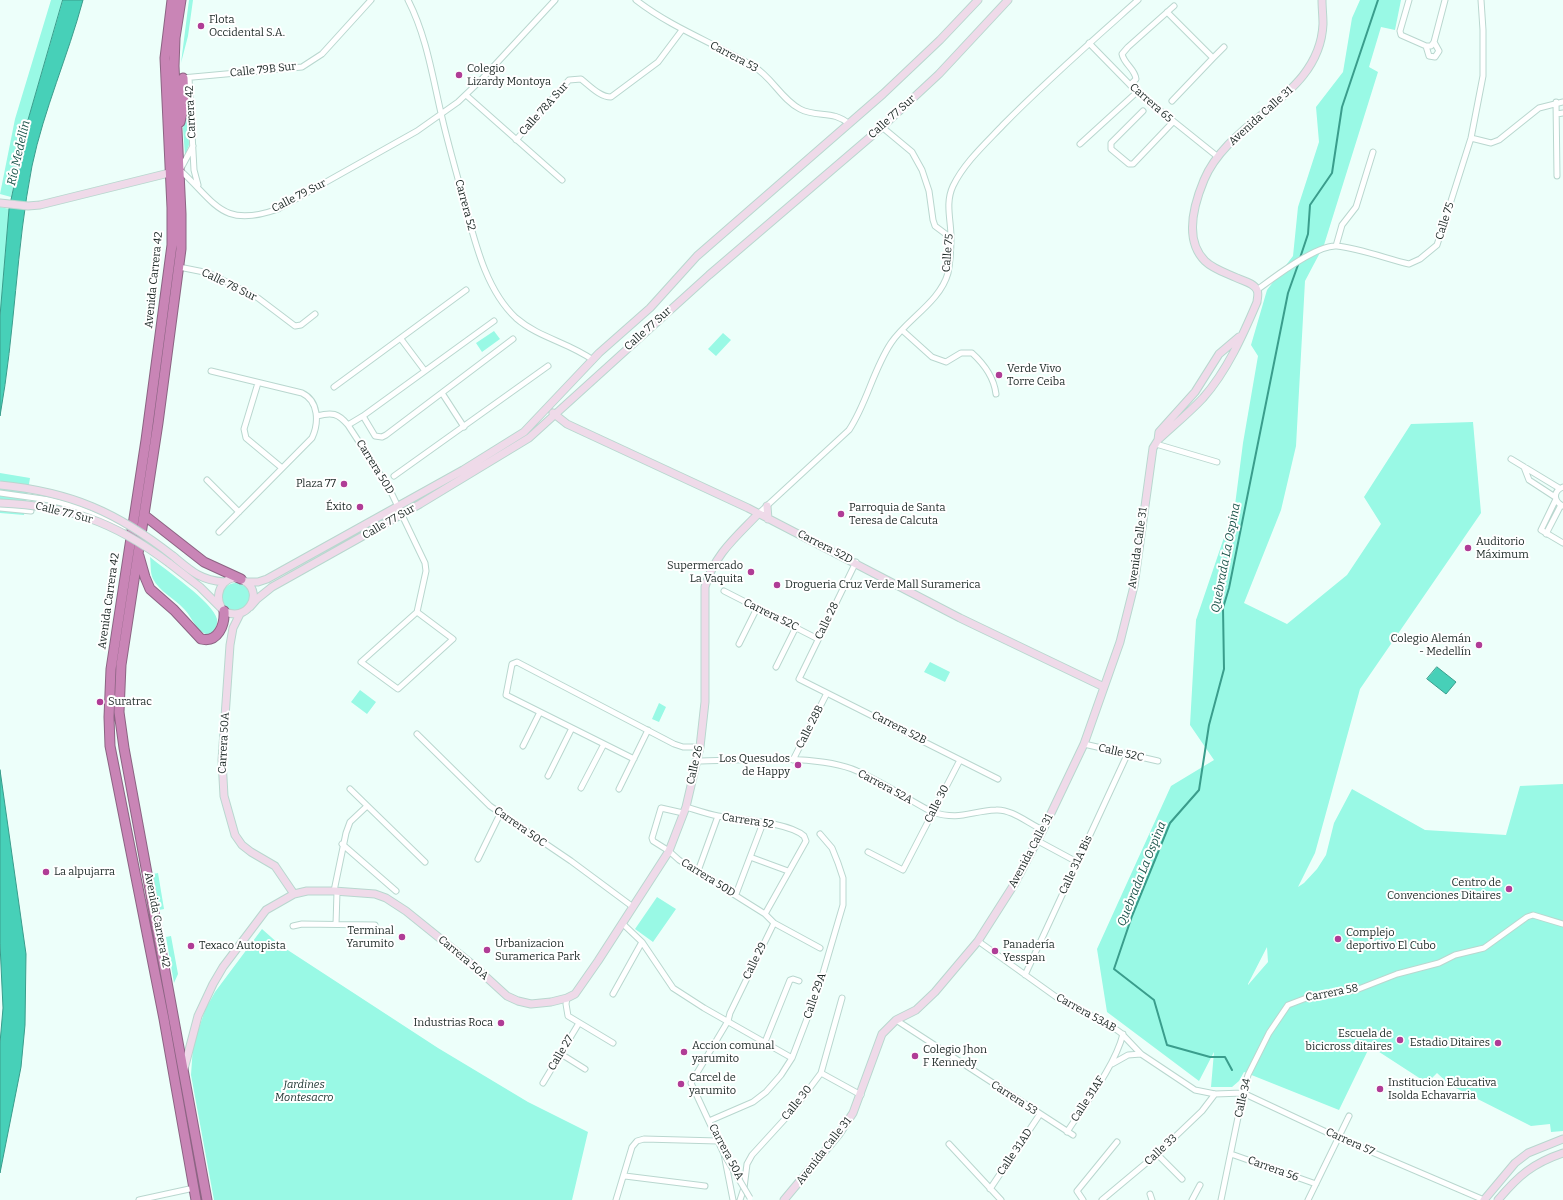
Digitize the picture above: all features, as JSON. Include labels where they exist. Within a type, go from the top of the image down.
[{"type":"highway","name":"Avenida Carrera 42","points":[[172,0],[165,58],[168,127],[175,171],[181,233],[179,267],[158,423],[121,665],[119,712],[124,748],[208,1200]]},
{"type":"highway","name":"Avenida Carrera 42","points":[[181,0],[174,51],[182,78],[176,92],[178,133],[170,258],[146,440],[131,530],[111,669],[109,737],[196,1200]]},
{"type":"highway","points":[[178,133],[184,104],[182,78]]},
{"type":"highway","points":[[168,127],[176,92]]},
{"type":"highway","points":[[144,515],[204,562],[243,581]]},
{"type":"highway","points":[[138,551],[144,577],[150,589],[174,610],[201,639],[209,640],[220,632],[224,621],[223,609]]},
{"type":"highway","points":[[155,976],[171,1002]]},
{"type":"street","name":"Calle 79B Sur","points":[[182,78],[306,65],[322,54],[371,0]]},
{"type":"street","name":"Carrera 52","points":[[408,0],[424,36],[441,114],[475,245],[492,283],[503,302],[516,317],[529,328],[581,351],[593,360]]},
{"type":"street","name":"Calle 79 Sur","points":[[175,171],[199,188],[222,211],[247,216],[264,214],[290,203],[417,130],[466,95],[555,0]]},
{"type":"street","name":"Carrera 53","points":[[636,0],[682,30],[760,70],[781,93],[800,109],[809,113],[842,117],[849,124]]},
{"type":"street","name":"Calle 77 Sur","points":[[243,581],[258,582],[267,579],[463,470],[524,432],[548,409],[593,360],[650,308],[697,256],[849,124],[926,54],[978,0]]},
{"type":"street","name":"Calle 77 Sur","points":[[250,607],[256,599],[272,587],[488,465],[529,438],[709,275],[882,127],[939,74],[1008,0]]},
{"type":"street","name":"Calle 75","points":[[758,514],[849,430],[859,412],[883,356],[892,341],[943,286],[948,272],[951,238],[949,198],[953,187],[964,170],[981,148],[1056,71],[1138,0]]},
{"type":"street","name":"Avenida Calle 31","points":[[1157,442],[1203,397],[1230,358],[1257,302],[1257,290],[1249,283],[1219,270],[1205,261],[1196,249],[1192,234],[1197,204],[1204,179],[1218,157],[1233,139],[1256,118],[1283,97],[1305,73],[1318,47],[1323,26],[1322,0]]},
{"type":"street","points":[[1409,0],[1400,31],[1401,35],[1426,46],[1431,46],[1434,42],[1445,0]]},
{"type":"street","name":"Calle 75","points":[[1336,246],[1409,264],[1427,254],[1437,245],[1471,138],[1483,76],[1483,30],[1481,0]]},
{"type":"street","points":[[1130,85],[1136,79],[1136,75],[1123,58],[1122,54],[1174,6]]},
{"type":"street","points":[[1167,12],[1213,58]]},
{"type":"street","name":"Calle 78A Sur","points":[[516,140],[569,80],[581,79],[601,94],[606,97],[611,97],[658,62],[682,30]]},
{"type":"street","points":[[1426,46],[1428,56],[1435,57],[1439,51],[1434,42]]},
{"type":"street","name":"Carrera 65","points":[[1089,43],[1137,92],[1218,157]]},
{"type":"street","points":[[1172,101],[1224,46]]},
{"type":"street","name":"Carrera 42","points":[[182,78],[193,146],[195,175],[199,188]]},
{"type":"street","points":[[1080,144],[1137,92]]},
{"type":"street","points":[[466,95],[562,180]]},
{"type":"street","points":[[1556,102],[1557,176]]},
{"type":"street","points":[[1471,138],[1491,143],[1499,140],[1540,108],[1556,102],[1563,102]]},
{"type":"street","points":[[1142,111],[1111,143],[1111,150],[1129,164],[1133,164],[1173,122]]},
{"type":"street","points":[[1557,114],[1563,113]]},
{"type":"street","points":[[882,127],[912,152],[926,180],[935,226],[951,238]]},
{"type":"street","name":"Carrera 42","points":[[175,171],[193,146]]},
{"type":"street","points":[[1257,290],[1284,269],[1336,246],[1342,225],[1356,207],[1373,152]]},
{"type":"street","points":[[2,203],[40,205],[175,171]]},
{"type":"street","name":"Calle 78 Sur","points":[[179,267],[209,273],[251,294],[295,326],[301,324],[315,314]]},
{"type":"street","points":[[334,388],[466,290]]},
{"type":"street","points":[[348,425],[363,416],[494,321]]},
{"type":"street","points":[[902,330],[938,360],[946,362],[965,352],[972,353],[981,362],[994,384],[996,394]]},
{"type":"street","name":"Avenida Calle 31","points":[[784,1200],[847,1123],[861,1095],[882,1034],[896,1020],[916,1010],[935,992],[978,941],[1015,884],[1038,842],[1084,744],[1120,642],[1134,586],[1151,454],[1157,442],[1159,432],[1195,392],[1214,361],[1224,349],[1241,335]]},
{"type":"street","points":[[401,339],[425,371]]},
{"type":"street","points":[[363,416],[372,433],[375,436],[382,437],[513,339]]},
{"type":"street","points":[[1224,349],[1229,352],[1230,358]]},
{"type":"street","points":[[394,476],[548,366]]},
{"type":"street","points":[[211,371],[310,396],[317,416],[316,426],[312,438],[219,532]]},
{"type":"street","points":[[258,383],[244,428],[244,434],[246,438],[282,468]]},
{"type":"street","points":[[442,393],[464,427]]},
{"type":"street","name":"Carrera 52D","points":[[548,409],[572,426],[748,508],[856,562],[960,618],[1104,686]]},
{"type":"street","name":"Carrera 50D","points":[[317,416],[329,412],[341,416],[389,488],[425,563],[426,571],[417,612]]},
{"type":"street","points":[[1157,442],[1217,462]]},
{"type":"street","points":[[1511,459],[1561,488],[1541,530],[1563,544]]},
{"type":"street","points":[[1524,467],[1529,480],[1556,498],[1562,505],[1546,534]]},
{"type":"street","points":[[207,480],[239,512]]},
{"type":"street","points":[[0,482],[13,487]]},
{"type":"street","name":"Calle 77 Sur","points":[[0,485],[64,496],[100,510],[136,529],[223,609]]},
{"type":"street","points":[[1549,493],[1549,488],[1554,485]]},
{"type":"street","name":"Calle 77 Sur","points":[[0,493],[50,500],[73,506],[107,518],[131,530]]},
{"type":"street","name":"Calle 77 Sur","points":[[0,502],[46,506],[95,519],[120,530],[201,577],[211,581],[224,582]]},
{"type":"street","points":[[767,506],[768,519]]},
{"type":"street","points":[[0,508],[31,511]]},
{"type":"street","points":[[748,508],[750,523]]},
{"type":"street","name":"Calle 26","points":[[567,998],[575,994],[580,988],[669,851],[684,810],[700,747],[705,702],[705,587],[709,572],[716,559],[758,514]]},
{"type":"street","name":"Calle 28","points":[[799,679],[856,562]]},
{"type":"street","points":[[229,579],[243,581],[252,591],[252,602],[250,607],[240,614],[229,613],[223,609],[217,597],[221,586],[229,579]]},
{"type":"street","name":"Carrera 52C","points":[[724,591],[818,638]]},
{"type":"street","points":[[740,644],[757,608]]},
{"type":"street","points":[[417,612],[453,639],[398,689],[362,662],[417,612]]},
{"type":"street","name":"Carrera 50A","points":[[240,614],[233,628],[230,646],[222,760],[224,796],[235,835],[242,845],[251,852],[276,866],[294,894]]},
{"type":"street","points":[[776,667],[796,627]]},
{"type":"street","points":[[634,759],[506,695],[512,664],[516,662],[678,746],[700,747]]},
{"type":"street","name":"Carrera 52B","points":[[799,679],[998,779]]},
{"type":"street","name":"Calle 28B","points":[[793,760],[827,693]]},
{"type":"street","points":[[523,746],[540,712]]},
{"type":"street","points":[[548,776],[572,728]]},
{"type":"street","points":[[619,789],[648,730]]},
{"type":"street","name":"Carrera 50C","points":[[417,734],[490,806],[571,861],[633,907]]},
{"type":"street","points":[[581,788],[604,744]]},
{"type":"street","name":"Calle 52C","points":[[1084,744],[1158,762]]},
{"type":"street","name":"Calle 31A Bis","points":[[1025,975],[1127,755]]},
{"type":"street","name":"Carrera 52A","points":[[696,761],[793,760],[828,764],[857,771],[932,812],[944,816],[962,816],[1002,810],[1011,813],[1043,830]]},
{"type":"street","name":"Calle 30","points":[[868,852],[903,870],[960,760]]},
{"type":"street","points":[[350,789],[425,862]]},
{"type":"street","points":[[336,924],[336,892],[342,844],[350,822],[368,806]]},
{"type":"street","name":"Carrera 52","points":[[653,841],[652,838],[661,808],[684,810],[763,823],[796,831],[804,836],[806,841],[788,871]]},
{"type":"street","points":[[478,859],[500,814]]},
{"type":"street","points":[[698,871],[718,816]]},
{"type":"street","points":[[736,894],[763,823]]},
{"type":"street","name":"Calle 29A","points":[[709,1121],[754,1102],[766,1092],[781,1075],[792,1058],[818,990],[843,905],[843,883],[838,863],[832,848],[820,834]]},
{"type":"street","name":"Carrera 50D","points":[[653,841],[669,851],[679,860],[736,894],[765,914]]},
{"type":"street","points":[[1038,842],[1077,862]]},
{"type":"street","points":[[342,844],[396,891]]},
{"type":"street","points":[[750,857],[788,871],[765,914],[774,923],[820,948]]},
{"type":"street","name":"Carrera 50A","points":[[184,1073],[195,1026],[213,984],[266,910],[294,894],[307,891],[375,894],[386,898],[406,911],[473,965],[507,996],[518,1001],[531,1004],[567,998]]},
{"type":"street","name":"Carrera 58","points":[[1288,1005],[1309,997],[1356,990],[1422,966],[1439,963],[1455,955],[1484,948],[1527,917],[1533,916],[1563,924]]},
{"type":"street","points":[[622,923],[642,942],[673,988],[792,1058]]},
{"type":"street","name":"Calle 29","points":[[691,1083],[728,1021],[730,1013],[774,923]]},
{"type":"street","points":[[293,926],[302,924],[375,925]]},
{"type":"street","name":"Carrera 53AB","points":[[978,941],[1059,999],[1110,1025],[1123,1034],[1141,1054],[1188,1086],[1201,1092],[1215,1094]]},
{"type":"street","points":[[613,994],[642,942]]},
{"type":"street","points":[[765,1042],[790,980],[793,979],[799,981]]},
{"type":"street","points":[[567,998],[566,1004],[568,1016],[613,1043]]},
{"type":"street","name":"Calle 30","points":[[740,1200],[745,1183],[747,1164],[752,1154],[794,1109],[821,1073],[842,998]]},
{"type":"street","name":"Calle 34","points":[[1221,1200],[1248,1075],[1269,1033],[1288,1005]]},
{"type":"street","name":"Carrera 53","points":[[896,1020],[1072,1135]]},
{"type":"street","name":"Calle 27","points":[[543,1083],[579,1023]]},
{"type":"street","name":"Calle 31AF","points":[[1067,1132],[1110,1065],[1123,1034]]},
{"type":"street","points":[[560,1054],[585,1069]]},
{"type":"street","name":"Calle 31AF","points":[[1110,1065],[1128,1055],[1141,1054]]},
{"type":"street","points":[[821,1073],[861,1095]]},
{"type":"street","name":"Carrera 50A","points":[[691,1083],[724,1154],[750,1199]]},
{"type":"street","points":[[1201,1092],[1210,1102]]},
{"type":"street","name":"Carrera 57","points":[[1215,1094],[1243,1093],[1339,1138],[1484,1200]]},
{"type":"street","name":"Calle 33","points":[[1102,1200],[1110,1197],[1157,1154],[1210,1102],[1215,1094]]},
{"type":"street","name":"Calle 31AD","points":[[990,1189],[1040,1114]]},
{"type":"street","points":[[1308,1200],[1349,1116]]},
{"type":"street","points":[[616,1200],[625,1176],[632,1147],[637,1141],[644,1139],[718,1141]]},
{"type":"street","points":[[1484,1200],[1515,1163],[1528,1153],[1563,1140]]},
{"type":"street","points":[[1082,1200],[1077,1191],[1079,1186],[1103,1161],[1117,1142]]},
{"type":"street","points":[[949,1144],[1001,1200]]},
{"type":"street","points":[[1498,1200],[1526,1170],[1563,1153]]},
{"type":"street","points":[[724,1154],[733,1200]]},
{"type":"street","points":[[1157,1154],[1182,1179]]},
{"type":"street","name":"Carrera 56","points":[[1231,1154],[1316,1184]]},
{"type":"street","points":[[625,1176],[705,1186]]},
{"type":"street","points":[[1192,1200],[1200,1185]]},
{"type":"street","points":[[139,1200],[194,1188]]},
{"type":"street","points":[[1150,1194],[1152,1200]]},
{"type":"green space","points":[[51,0],[63,0],[28,120],[11,197],[0,194],[15,119]]},
{"type":"green space","points":[[189,0],[193,0],[188,36],[181,63]]},
{"type":"green space","points":[[1360,0],[1401,0],[1395,30],[1381,27],[1369,67],[1378,72],[1324,245],[1305,281],[1296,446],[1281,510],[1244,603],[1287,624],[1347,575],[1381,524],[1364,497],[1411,424],[1473,422],[1481,513],[1360,689],[1315,853],[1298,887],[1304,883],[1317,869],[1326,855],[1334,823],[1352,789],[1425,830],[1506,835],[1520,786],[1563,784],[1563,1131],[1551,1132],[1550,1124],[1531,1126],[1450,1085],[1437,1073],[1427,1083],[1370,1046],[1339,1110],[1244,1072],[1239,1081],[1232,1087],[1211,1087],[1214,1052],[1199,1081],[1107,1012],[1097,949],[1171,786],[1214,760],[1190,725],[1196,620],[1235,505],[1243,443],[1258,356],[1251,345],[1267,290],[1293,256],[1298,207],[1319,142],[1316,107],[1343,72],[1352,18]],"holes":[[[1267,947],[1268,962],[1248,985]]]},
{"type":"green space","points":[[188,113],[189,145],[185,155],[183,128]]},
{"type":"green space","points":[[0,207],[9,209],[0,316]]},
{"type":"green space","points":[[494,331],[500,339],[482,352],[476,343]]},
{"type":"green space","points":[[723,333],[731,340],[716,356],[708,349]]},
{"type":"green space","points":[[0,473],[30,478],[24,515],[0,513]]},
{"type":"green space","points":[[150,557],[198,595],[214,612],[217,619],[217,624],[209,635],[201,631],[184,609],[156,583],[151,574]]},
{"type":"green space","points":[[236,583],[246,587],[250,597],[246,607],[236,611],[226,607],[222,597],[226,587]]},
{"type":"green space","points":[[930,662],[950,672],[945,682],[924,672]]},
{"type":"green space","points":[[360,690],[376,702],[367,714],[351,702]]},
{"type":"green space","points":[[659,703],[666,707],[659,722],[652,719]]},
{"type":"green space","points":[[158,873],[164,909],[159,910],[153,874]]},
{"type":"green space","points":[[657,897],[676,909],[653,942],[635,929]]},
{"type":"green space","name":"Jardines Montesacro","points":[[262,929],[280,945],[438,1048],[528,1102],[588,1132],[572,1200],[214,1200],[191,1075],[193,1046],[205,1010],[215,992]]},
{"type":"green space","points":[[171,936],[178,974],[174,983],[166,937]]},
{"type":"shaded area","points":[[63,0],[83,0],[49,103],[32,166],[22,228],[9,353],[0,416],[0,316],[9,209],[28,120]]},
{"type":"shaded area","points":[[1437,667],[1456,682],[1446,694],[1427,679]]},
{"type":"shaded area","points":[[0,770],[26,954],[25,1025],[21,1067],[0,1173],[0,1043],[3,1008],[0,944]]},
{"type":"waterway","name":"Quebrada La Ospina","points":[[1300,258],[1308,234],[1310,205],[1332,173],[1342,107],[1378,0]]},
{"type":"waterway","name":"Quebrada La Ospina","points":[[1232,1070],[1225,1057],[1210,1057],[1167,1045],[1154,1000],[1114,969],[1132,916],[1170,823],[1199,790],[1209,725],[1224,669],[1223,608],[1229,588],[1288,293],[1299,262]]},
{"type":"place","name":"Flota Occidental S.A.","points":[[201,26]]},
{"type":"place","name":"Colegio Lizardy Montoya","points":[[459,75]]},
{"type":"place","name":"Verde Vivo Torre Ceiba","points":[[999,375]]},
{"type":"place","name":"Plaza 77","points":[[344,484]]},
{"type":"place","name":"Éxito","points":[[360,507]]},
{"type":"place","name":"Parroquia de Santa Teresa de Calcuta","points":[[841,514]]},
{"type":"place","name":"Auditorio Máximum","points":[[1468,548]]},
{"type":"place","name":"Supermercado La Vaquita","points":[[751,572]]},
{"type":"place","name":"Drogueria Cruz Verde Mall Suramerica","points":[[777,585]]},
{"type":"place","name":"Colegio Alemán - Medellín","points":[[1479,645]]},
{"type":"place","name":"Suratrac","points":[[100,702]]},
{"type":"place","name":"Los Quesudos de Happy","points":[[798,765]]},
{"type":"place","name":"La alpujarra","points":[[46,872]]},
{"type":"place","name":"Centro de Convenciones Ditaires","points":[[1509,889]]},
{"type":"place","name":"Terminal Yarumito","points":[[402,937]]},
{"type":"place","name":"Complejo deportivo El Cubo","points":[[1338,939]]},
{"type":"place","name":"Texaco Autopista","points":[[191,946]]},
{"type":"place","name":"Urbanizacion Suramerica Park","points":[[487,950]]},
{"type":"place","name":"Panadería Yesspan","points":[[995,951]]},
{"type":"place","name":"Industrias Roca","points":[[501,1023]]},
{"type":"place","name":"Escuela de bicicross ditaires","points":[[1400,1040]]},
{"type":"place","name":"Estadio Ditaires","points":[[1498,1043]]},
{"type":"place","name":"Accion comunal yarumito","points":[[684,1052]]},
{"type":"place","name":"Colegio Jhon F Kennedy","points":[[915,1056]]},
{"type":"place","name":"Carcel de yarumito","points":[[681,1084]]},
{"type":"place","name":"Institucion Educativa Isolda Echavarria","points":[[1380,1089]]},
{"type":"water label","name":"Río Medellín","points":[[19,153]]}]
